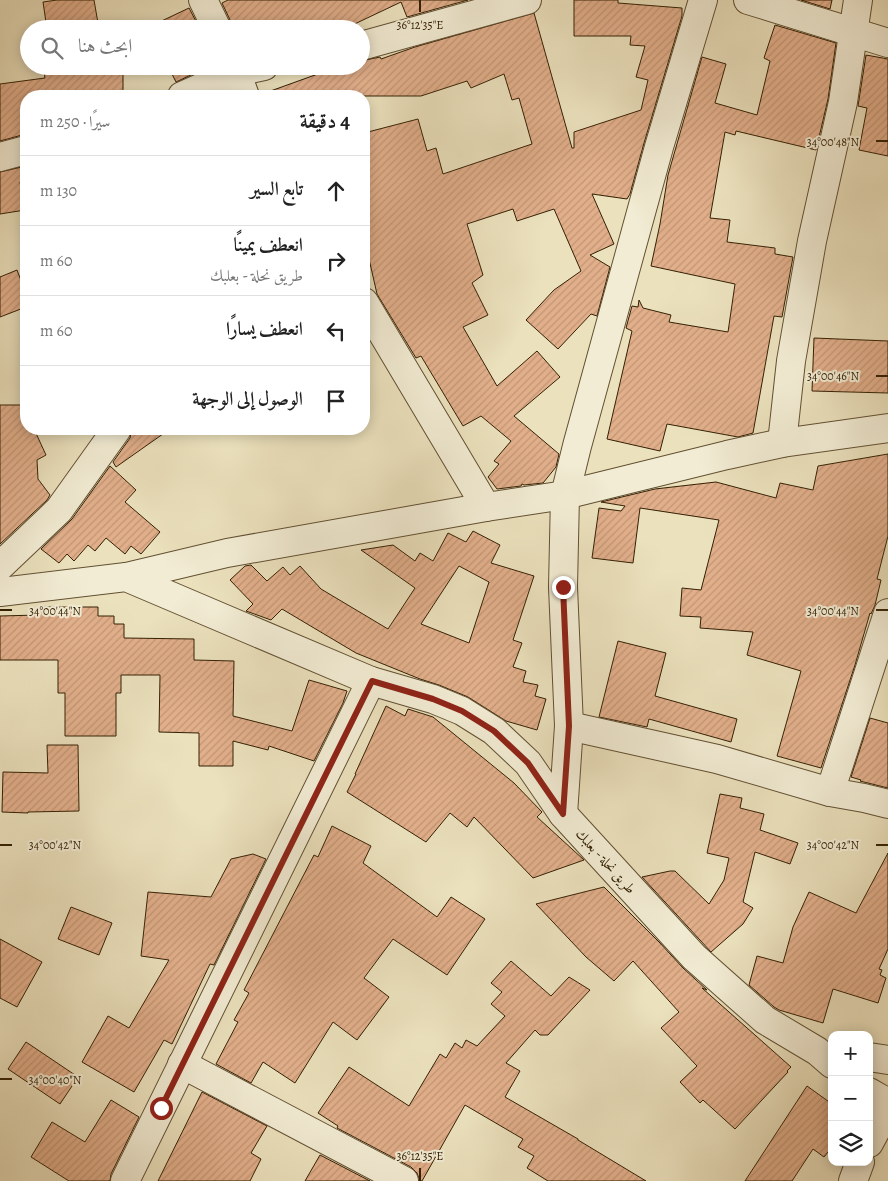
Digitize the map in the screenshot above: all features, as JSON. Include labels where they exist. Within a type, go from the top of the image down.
[{"type":"street","points":[[203,0],[213,20]]},
{"type":"street","points":[[370,44],[527,0]]},
{"type":"street","points":[[563,814],[569,726],[563,587],[566,495],[577,446],[659,148],[703,0]]},
{"type":"street","points":[[748,0],[888,43]]},
{"type":"street","points":[[782,443],[794,343],[812,241],[843,102],[858,0]]},
{"type":"street","points":[[201,90],[238,78]]},
{"type":"street","points":[[0,157],[20,152]]},
{"type":"street","points":[[370,312],[486,507]]},
{"type":"street","points":[[0,592],[126,577],[227,553],[486,507],[566,495],[782,443],[888,428]]},
{"type":"street","points":[[0,566],[59,510],[113,435]]},
{"type":"street","name":"طريق نحلة - بعلبك","points":[[126,577],[372,681],[433,699],[462,711],[494,731],[528,763],[563,814],[694,957],[765,1020],[827,1056]]},
{"type":"street","points":[[830,792],[888,613]]},
{"type":"street","points":[[125,1181],[372,681]]},
{"type":"street","points":[[569,726],[717,759],[830,792],[888,804]]},
{"type":"street","points":[[873,1058],[888,1060]]},
{"type":"street","points":[[182,1064],[404,1181]]},
{"type":"street","points":[[873,1094],[888,1103]]},
{"type":"street","points":[[873,1136],[888,1108]]},
{"type":"street","points":[[853,1181],[859,1166]]},
{"type":"building","points":[[94,0],[97,20],[46,20],[43,2]]},
{"type":"building","points":[[228,0],[468,0],[407,17],[401,2],[363,20],[230,20],[222,3]]},
{"type":"building","points":[[574,0],[618,0],[618,3],[682,8],[682,16],[630,194],[627,199],[592,194],[614,244],[590,255],[610,267],[597,316],[591,314],[558,349],[526,320],[554,290],[581,271],[554,209],[517,221],[513,209],[467,224],[483,275],[472,283],[488,315],[463,327],[497,386],[537,351],[560,377],[514,416],[559,454],[556,467],[543,483],[522,484],[521,486],[497,489],[488,477],[499,464],[494,461],[511,441],[481,416],[463,426],[421,356],[416,358],[377,294],[370,263],[370,131],[418,119],[427,151],[436,148],[443,174],[532,144],[519,98],[512,100],[504,74],[471,88],[467,81],[421,96],[370,96],[370,90],[273,90],[315,75],[370,75],[370,59],[380,57],[381,59],[415,47],[534,13],[572,148],[574,148],[574,132],[641,110],[648,80],[636,77],[645,46],[630,45],[631,36],[574,36]]},
{"type":"building","points":[[801,0],[832,0],[830,9]]},
{"type":"building","points":[[189,8],[195,20],[164,20]]},
{"type":"building","points":[[775,25],[836,43],[828,99],[816,150],[736,131],[735,135],[725,132],[710,218],[730,220],[727,242],[775,248],[775,254],[793,257],[782,317],[774,316],[753,433],[738,437],[667,424],[660,451],[607,439],[632,331],[626,328],[632,306],[638,307],[639,300],[643,308],[671,315],[669,322],[728,332],[735,284],[651,266],[668,175],[702,57],[726,64],[715,103],[757,115],[770,61],[764,58]]},
{"type":"building","points":[[866,55],[888,59],[888,156],[859,150],[867,108],[858,106]]},
{"type":"building","points":[[44,75],[123,75],[123,90],[20,90],[20,136],[0,141],[0,84],[45,78]]},
{"type":"building","points":[[172,75],[191,75],[176,82]]},
{"type":"building","points":[[20,167],[20,211],[0,214],[0,172]]},
{"type":"building","points":[[17,270],[20,278],[20,309],[0,317],[0,277]]},
{"type":"building","points":[[814,338],[888,341],[888,393],[812,391]]},
{"type":"building","points":[[0,405],[20,405],[20,435],[37,435],[46,455],[37,460],[38,479],[50,495],[0,544]]},
{"type":"building","points":[[131,435],[161,435],[116,467],[113,462]]},
{"type":"building","points":[[888,454],[888,536],[877,579],[881,580],[875,605],[870,613],[821,768],[777,756],[801,671],[747,655],[753,632],[700,628],[701,617],[680,616],[682,588],[701,590],[719,520],[640,508],[633,563],[592,558],[599,508],[621,511],[625,506],[601,502],[655,489],[716,482],[776,498],[780,483],[813,490],[818,466]]},
{"type":"building","points":[[110,466],[136,490],[125,502],[160,532],[141,554],[131,546],[125,554],[106,538],[95,551],[88,545],[74,561],[67,554],[59,563],[41,549],[72,519]]},
{"type":"building","points":[[473,531],[500,545],[491,563],[534,576],[513,640],[522,643],[513,667],[526,671],[523,682],[538,685],[535,696],[546,699],[537,730],[506,721],[468,697],[356,653],[282,609],[271,620],[246,611],[253,604],[230,580],[245,566],[251,565],[267,581],[283,567],[290,575],[300,566],[321,589],[388,629],[415,588],[361,550],[393,545],[415,561],[420,553],[433,561],[448,533],[466,542]],"holes":[[[459,566],[489,582],[469,643],[421,624]]]},
{"type":"building","points":[[38,607],[98,607],[98,616],[114,616],[114,624],[124,624],[124,638],[194,639],[194,660],[234,661],[233,716],[292,731],[309,680],[347,691],[314,761],[269,746],[268,750],[233,741],[233,766],[199,766],[199,733],[159,732],[160,675],[121,675],[121,693],[116,693],[116,736],[65,736],[65,693],[58,693],[58,660],[0,660],[0,616],[38,615]]},
{"type":"building","points":[[618,641],[666,653],[655,696],[737,719],[731,742],[649,719],[647,727],[599,717]]},
{"type":"building","points":[[386,706],[405,716],[408,709],[433,717],[514,783],[542,812],[537,817],[584,860],[533,878],[474,817],[467,827],[450,813],[426,842],[347,792]]},
{"type":"building","points":[[870,718],[888,723],[888,788],[851,777]]},
{"type":"building","points":[[47,745],[78,745],[79,811],[2,812],[3,772],[48,773]]},
{"type":"building","points":[[720,794],[742,798],[740,808],[764,814],[760,830],[798,843],[790,864],[755,852],[743,902],[753,908],[743,924],[711,952],[642,877],[675,871],[709,904],[724,880],[729,858],[707,853]]},
{"type":"building","points":[[332,826],[371,846],[363,863],[437,917],[451,897],[485,919],[447,975],[393,939],[364,978],[389,997],[357,1040],[333,1022],[295,1083],[263,1062],[251,1083],[216,1064],[238,1022],[234,1020],[249,993],[244,990],[314,855],[318,857]]},
{"type":"building","points":[[888,853],[888,949],[879,969],[882,970],[880,975],[886,978],[878,1003],[833,989],[823,1023],[779,1010],[749,985],[757,956],[783,963],[793,927],[809,892],[856,913]]},
{"type":"building","points":[[253,854],[266,859],[214,965],[210,964],[172,1044],[164,1040],[134,1092],[82,1062],[108,1016],[129,1028],[169,960],[141,956],[148,892],[211,897],[231,859]]},
{"type":"building","points":[[604,887],[707,990],[702,988],[791,1067],[735,1129],[703,1100],[700,1103],[680,1082],[697,1066],[661,1028],[679,1012],[633,961],[614,981],[586,957],[536,904]]},
{"type":"building","points":[[71,907],[112,923],[99,955],[58,939]]},
{"type":"building","points":[[0,939],[42,962],[17,1007],[0,998]]},
{"type":"building","points":[[511,961],[551,996],[569,977],[590,990],[548,1035],[540,1035],[535,1030],[506,1063],[520,1071],[505,1097],[646,1181],[548,1181],[527,1168],[534,1156],[518,1147],[523,1139],[465,1105],[422,1181],[420,1181],[417,1173],[411,1167],[337,1128],[338,1126],[318,1113],[349,1067],[409,1106],[440,1054],[446,1058],[455,1043],[462,1048],[466,1040],[477,1046],[505,1016],[491,1004],[502,992],[491,983]]},
{"type":"building","points":[[26,1042],[78,1077],[60,1104],[8,1069]]},
{"type":"building","points":[[807,1086],[828,1101],[828,1152],[824,1157],[813,1149],[792,1181],[745,1181]]},
{"type":"building","points":[[202,1092],[267,1126],[251,1153],[261,1159],[250,1181],[158,1181]]},
{"type":"building","points":[[111,1100],[139,1117],[111,1174],[110,1181],[69,1181],[31,1157],[52,1122],[85,1142]]},
{"type":"building","points":[[320,1155],[370,1181],[305,1181]]},
{"type":"route","points":[[161,1108],[372,681],[433,699],[462,711],[494,731],[528,763],[563,814],[569,726],[563,587]]}]
